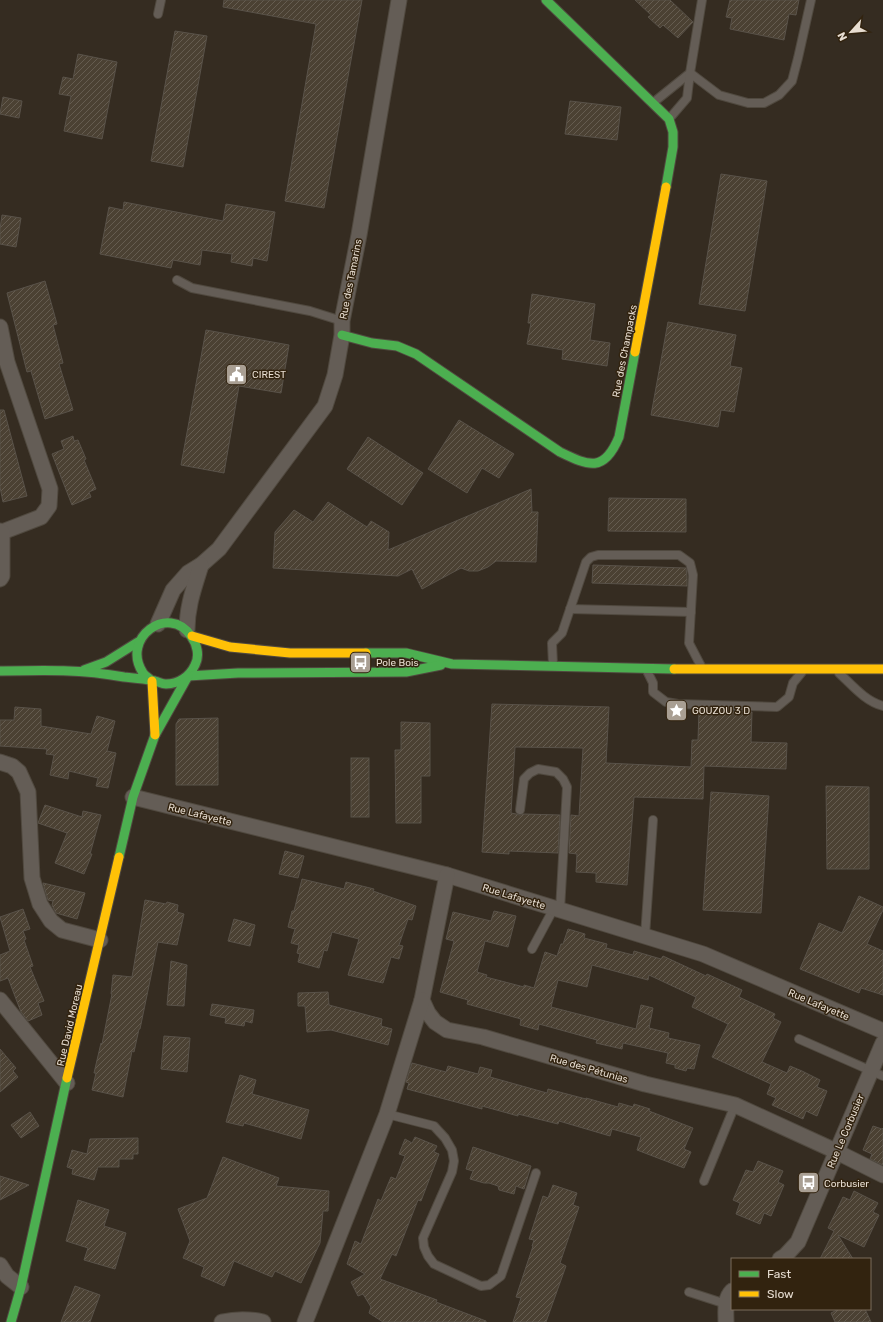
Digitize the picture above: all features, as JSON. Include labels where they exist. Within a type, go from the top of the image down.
[{"type":"street","name":"Rue des Tamarins","points":[[158,624],[173,590],[188,573],[201,565],[219,549],[325,406],[335,375],[399,0]]},
{"type":"street","points":[[546,0],[668,119]]},
{"type":"street","name":"Rue des Champacks","points":[[342,328],[372,343],[397,346],[416,354],[560,452],[580,462],[594,463],[605,459],[614,450],[619,437],[674,147],[673,132],[668,119]]},
{"type":"street","points":[[0,327],[3,363],[50,489],[50,506],[41,517],[1,532],[2,576],[0,579]]},
{"type":"street","points":[[0,671],[81,670],[164,684],[177,683],[188,676],[194,668],[198,657],[197,646],[189,633],[187,613],[201,565]]},
{"type":"street","points":[[152,681],[144,674],[138,664],[136,653],[138,642],[143,634],[150,628],[158,624],[168,623],[178,625],[189,633],[230,647],[290,653],[406,653],[452,664]]},
{"type":"street","points":[[81,670],[106,662],[138,642]]},
{"type":"street","points":[[188,676],[238,673],[406,672],[452,664],[645,669],[883,669]]},
{"type":"street","name":"Rue David Moreau","points":[[11,1322],[21,1287],[74,1046],[133,797],[155,734],[188,676]]},
{"type":"street","name":"Rue David Moreau","points":[[152,681],[155,734]]},
{"type":"street","points":[[0,762],[12,766],[19,772],[28,792],[32,878],[40,904],[51,921],[62,930],[100,940]]},
{"type":"street","name":"Rue Lafayette","points":[[133,797],[447,875],[703,954],[883,1031]]},
{"type":"street","points":[[305,1322],[387,1114],[422,1000],[447,875]]},
{"type":"street","points":[[0,1000],[67,1083]]},
{"type":"street","name":"Rue des Pétunias","points":[[422,1000],[428,1013],[435,1022],[447,1030],[483,1038],[645,1084],[735,1105],[883,1175]]},
{"type":"street","name":"Rue Le Corbusier","points":[[782,1258],[798,1242],[837,1152],[877,1073],[883,1043]]},
{"type":"street","points":[[0,1265],[7,1276],[21,1287]]},
{"type":"street","points":[[726,1322],[729,1298]]},
{"type":"street","points":[[222,1322],[231,1320],[256,1320],[263,1322]]},
{"type":"lane","points":[[158,14],[161,0]]},
{"type":"lane","points":[[668,119],[687,98],[702,0]]},
{"type":"lane","points":[[690,73],[719,95],[748,103],[764,103],[779,95],[792,81],[811,0]]},
{"type":"lane","points":[[651,104],[690,73]]},
{"type":"lane","points":[[177,280],[192,288],[310,311],[342,328]]},
{"type":"lane","points":[[553,666],[552,643],[562,633],[586,562],[591,557],[598,555],[679,555],[690,563],[693,575],[689,643],[702,668]]},
{"type":"lane","points":[[570,609],[691,612]]},
{"type":"lane","points":[[275,659],[290,653]]},
{"type":"lane","points":[[238,673],[260,665]]},
{"type":"lane","points":[[645,669],[653,683],[653,692],[666,702],[678,704],[777,707],[789,697],[793,683],[805,669]]},
{"type":"lane","points":[[836,669],[863,697],[875,704],[883,706]]},
{"type":"lane","points":[[520,810],[524,779],[530,773],[538,769],[556,772],[563,779],[566,787],[557,909],[532,948]]},
{"type":"lane","points":[[645,936],[652,820]]},
{"type":"lane","points":[[799,1039],[877,1073]]},
{"type":"lane","points":[[704,1181],[735,1105]]},
{"type":"lane","points":[[387,1114],[434,1126],[445,1138],[452,1150],[454,1161],[452,1172],[422,1238],[428,1256],[434,1264],[481,1286],[489,1285],[501,1276],[536,1173]]},
{"type":"lane","points":[[689,1292],[729,1298]]},
{"type":"building","points":[[224,0],[362,0],[324,208],[285,201],[316,24],[223,7]]},
{"type":"building","points":[[635,0],[670,0],[693,22],[678,38],[663,25],[660,28],[648,17],[651,15]]},
{"type":"building","points":[[730,0],[799,0],[796,15],[789,14],[784,40],[730,29],[732,18],[726,17]]},
{"type":"building","points":[[175,31],[207,36],[183,167],[151,161]]},
{"type":"building","points":[[78,54],[117,62],[102,139],[64,131],[71,96],[59,94],[63,77],[73,79]]},
{"type":"building","points":[[3,97],[22,101],[19,118],[0,114]]},
{"type":"building","points":[[570,101],[621,107],[617,140],[565,134]]},
{"type":"building","points":[[721,174],[767,181],[745,311],[699,304]]},
{"type":"building","points":[[124,202],[223,221],[226,204],[275,212],[267,261],[253,258],[252,266],[231,262],[232,254],[202,250],[200,265],[173,260],[171,268],[100,254],[109,207],[123,210]]},
{"type":"building","points":[[2,215],[21,218],[16,247],[0,244]]},
{"type":"building","points":[[45,281],[57,324],[53,325],[63,363],[59,364],[73,410],[45,419],[31,371],[27,372],[7,293]]},
{"type":"building","points":[[532,294],[595,304],[590,340],[610,343],[607,366],[562,359],[563,350],[527,344],[531,323],[528,323]]},
{"type":"building","points":[[668,322],[736,335],[730,366],[742,368],[734,412],[721,410],[718,427],[651,415]]},
{"type":"building","points":[[206,330],[289,345],[281,393],[239,386],[224,473],[181,465]]},
{"type":"building","points":[[0,410],[4,410],[27,496],[3,502],[0,487]]},
{"type":"building","points":[[459,420],[514,454],[499,478],[482,468],[467,493],[428,469]]},
{"type":"building","points":[[73,436],[74,441],[78,440],[86,459],[84,460],[96,489],[89,492],[91,497],[72,505],[52,454],[64,449],[61,441]]},
{"type":"building","points":[[368,437],[423,473],[402,505],[347,469]]},
{"type":"building","points":[[531,489],[532,512],[538,512],[536,562],[496,561],[488,567],[478,571],[469,571],[461,568],[422,589],[412,569],[398,576],[273,568],[275,532],[294,510],[313,522],[328,502],[367,527],[371,521],[389,532],[388,550]]},
{"type":"building","points":[[609,498],[686,499],[686,532],[608,531]]},
{"type":"building","points":[[593,565],[686,568],[687,586],[592,583]]},
{"type":"building","points":[[492,704],[609,707],[606,763],[691,767],[692,740],[698,740],[699,710],[752,712],[751,742],[787,743],[786,769],[704,766],[703,799],[634,797],[627,885],[596,882],[596,873],[576,872],[577,854],[569,853],[571,815],[579,816],[583,748],[515,747],[511,813],[520,815],[560,815],[558,853],[509,851],[509,854],[482,852]]},
{"type":"building","points":[[15,707],[41,709],[41,726],[91,734],[97,716],[115,721],[107,751],[116,753],[108,788],[96,786],[98,778],[69,771],[68,779],[50,775],[54,755],[46,754],[47,749],[0,746],[0,720],[14,720]]},
{"type":"building","points":[[218,718],[218,785],[176,785],[176,724],[179,719]]},
{"type":"building","points":[[401,722],[430,723],[430,776],[421,776],[421,823],[396,823],[395,750],[401,750]]},
{"type":"building","points":[[351,758],[369,758],[369,817],[351,817]]},
{"type":"building","points":[[826,786],[869,787],[869,869],[827,869]]},
{"type":"building","points":[[711,792],[769,796],[761,913],[703,910]]},
{"type":"building","points":[[45,805],[82,817],[83,811],[101,815],[90,854],[92,854],[84,874],[55,863],[67,833],[38,823]]},
{"type":"building","points":[[285,851],[304,856],[298,878],[279,874]]},
{"type":"building","points":[[302,879],[344,889],[346,882],[374,889],[373,891],[416,906],[412,920],[408,919],[399,945],[403,946],[399,959],[391,957],[383,983],[348,975],[359,939],[332,932],[327,951],[324,950],[319,968],[298,962],[300,954],[297,953],[299,945],[291,943],[295,929],[288,927],[292,911],[294,911]]},
{"type":"building","points":[[43,883],[85,893],[77,919],[56,913],[52,905],[53,901],[48,900]]},
{"type":"building","points":[[859,896],[883,907],[867,944],[883,951],[883,995],[861,988],[859,993],[800,969],[819,923],[842,933]]},
{"type":"building","points":[[145,900],[166,904],[167,902],[178,905],[177,912],[184,914],[177,945],[158,942],[140,1029],[134,1052],[132,1051],[123,1097],[92,1090],[96,1073],[94,1073],[101,1043],[102,1044],[112,994],[113,975],[132,977]]},
{"type":"building","points":[[23,909],[30,929],[23,931],[26,939],[24,940],[33,966],[30,967],[44,1001],[38,1003],[42,1015],[28,1021],[21,1012],[8,978],[0,981],[0,955],[10,951],[0,917]]},
{"type":"building","points":[[494,911],[516,916],[508,947],[485,941],[477,972],[487,975],[486,977],[524,987],[524,985],[534,988],[545,952],[557,956],[568,929],[585,934],[584,938],[607,944],[606,948],[633,955],[634,951],[661,959],[663,956],[706,976],[707,974],[742,990],[739,997],[775,1014],[773,1018],[781,1022],[762,1062],[787,1073],[790,1066],[802,1071],[820,1080],[817,1087],[827,1091],[817,1116],[806,1111],[803,1119],[772,1105],[776,1098],[767,1094],[771,1084],[712,1057],[728,1024],[692,1007],[696,997],[649,975],[648,980],[592,965],[587,987],[558,980],[551,1007],[636,1029],[641,1005],[653,1008],[649,1028],[669,1033],[668,1038],[700,1045],[694,1069],[687,1068],[686,1071],[675,1068],[675,1065],[666,1063],[668,1053],[623,1043],[622,1049],[596,1043],[597,1040],[539,1024],[538,1030],[520,1025],[521,1019],[467,1004],[468,1000],[440,992],[454,941],[446,939],[453,912],[491,921]]},
{"type":"building","points":[[234,919],[255,925],[250,946],[228,941]]},
{"type":"building","points":[[171,961],[187,965],[184,1006],[167,1005]]},
{"type":"building","points":[[328,992],[329,1005],[382,1019],[381,1026],[392,1029],[388,1045],[331,1030],[307,1032],[305,1006],[298,1006],[298,993]]},
{"type":"building","points":[[212,1004],[254,1010],[252,1023],[245,1021],[244,1026],[225,1023],[226,1018],[210,1015]]},
{"type":"building","points":[[164,1036],[190,1038],[187,1072],[161,1069]]},
{"type":"building","points":[[0,1049],[16,1068],[13,1071],[18,1077],[0,1092]]},
{"type":"building","points":[[412,1063],[446,1072],[448,1066],[478,1074],[480,1067],[492,1070],[490,1077],[547,1093],[548,1089],[618,1107],[619,1103],[633,1107],[634,1104],[650,1109],[649,1111],[693,1128],[684,1149],[691,1152],[684,1168],[637,1150],[641,1137],[612,1129],[610,1136],[559,1121],[558,1124],[518,1114],[518,1116],[482,1106],[482,1109],[407,1089],[409,1083],[406,1082]]},
{"type":"building","points":[[240,1075],[256,1080],[252,1094],[309,1110],[301,1139],[244,1123],[243,1126],[226,1122]]},
{"type":"building","points":[[30,1112],[39,1126],[21,1138],[11,1125]]},
{"type":"building","points":[[873,1126],[883,1128],[883,1165],[870,1159],[872,1154],[863,1150]]},
{"type":"building","points":[[415,1137],[437,1146],[434,1152],[439,1154],[421,1201],[418,1200],[396,1256],[392,1254],[380,1279],[437,1300],[436,1302],[486,1322],[383,1322],[369,1313],[371,1307],[363,1294],[358,1296],[351,1282],[365,1274],[347,1264],[355,1241],[361,1244],[378,1199],[381,1201],[391,1177],[396,1179],[405,1156],[399,1154],[405,1139],[412,1143]]},
{"type":"building","points":[[138,1138],[138,1154],[133,1154],[133,1159],[119,1159],[119,1167],[98,1167],[94,1180],[72,1174],[73,1169],[67,1167],[72,1150],[87,1154],[90,1139]]},
{"type":"building","points":[[473,1147],[531,1166],[524,1189],[516,1186],[514,1194],[499,1190],[498,1186],[470,1179],[473,1171],[466,1169]]},
{"type":"building","points":[[223,1157],[279,1178],[276,1186],[329,1191],[328,1211],[323,1211],[320,1243],[301,1283],[275,1271],[272,1277],[234,1261],[224,1286],[201,1276],[204,1267],[183,1258],[190,1241],[178,1209],[207,1198]]},
{"type":"building","points":[[758,1161],[783,1171],[778,1182],[784,1185],[771,1216],[764,1213],[760,1224],[736,1214],[740,1203],[733,1200],[746,1170],[753,1172]]},
{"type":"building","points":[[0,1176],[29,1185],[0,1200]]},
{"type":"building","points":[[553,1185],[577,1193],[573,1205],[579,1207],[560,1263],[566,1266],[546,1322],[513,1322],[521,1298],[516,1297],[533,1246],[534,1240],[529,1239],[543,1196],[548,1198]]},
{"type":"building","points":[[854,1191],[878,1203],[873,1212],[879,1215],[864,1247],[838,1235],[852,1258],[820,1258],[834,1231],[828,1228],[843,1197],[850,1200]]},
{"type":"building","points":[[78,1200],[109,1210],[104,1226],[126,1233],[115,1269],[84,1260],[88,1248],[66,1241]]},
{"type":"building","points":[[75,1286],[100,1295],[90,1322],[61,1322]]},
{"type":"building","points":[[837,1310],[865,1310],[871,1322],[835,1322],[831,1313]]},
{"type":"traffic: fast","points":[[546,0],[669,119],[673,132],[673,147],[666,187]]},
{"type":"traffic: fast","points":[[342,335],[372,343],[397,346],[416,354],[560,452],[587,463],[595,463],[608,456],[619,437],[635,352]]},
{"type":"traffic: fast","points":[[0,671],[77,671],[108,674],[151,680],[165,684],[171,684],[184,679],[193,669],[197,661],[197,650],[195,643],[191,636],[182,627],[171,623],[160,624],[150,629],[142,637],[138,648],[138,660],[143,673],[145,675],[150,679],[151,680],[152,681]]},
{"type":"traffic: fast","points":[[84,670],[106,662],[138,642]]},
{"type":"traffic: fast","points":[[366,653],[406,653],[452,664],[674,669]]},
{"type":"traffic: fast","points":[[188,676],[238,673],[406,672],[441,665]]},
{"type":"traffic: fast","points":[[119,857],[133,797],[155,735],[188,676]]},
{"type":"traffic: fast","points":[[11,1322],[21,1287],[67,1078]]},
{"type":"traffic: slow","points":[[635,352],[666,187]]},
{"type":"traffic: slow","points":[[192,636],[230,647],[290,653],[366,653]]},
{"type":"traffic: slow","points":[[674,669],[883,669]]},
{"type":"traffic: slow","points":[[152,681],[155,735]]},
{"type":"traffic: slow","points":[[67,1078],[119,857]]},
{"type":"place","name":"CIREST","points":[[236,374]]},
{"type":"place","name":"Pole Bois","points":[[360,662]]},
{"type":"place","name":"GOUZOU 3 D","points":[[677,710]]},
{"type":"place","name":"Corbusier","points":[[808,1183]]}]
